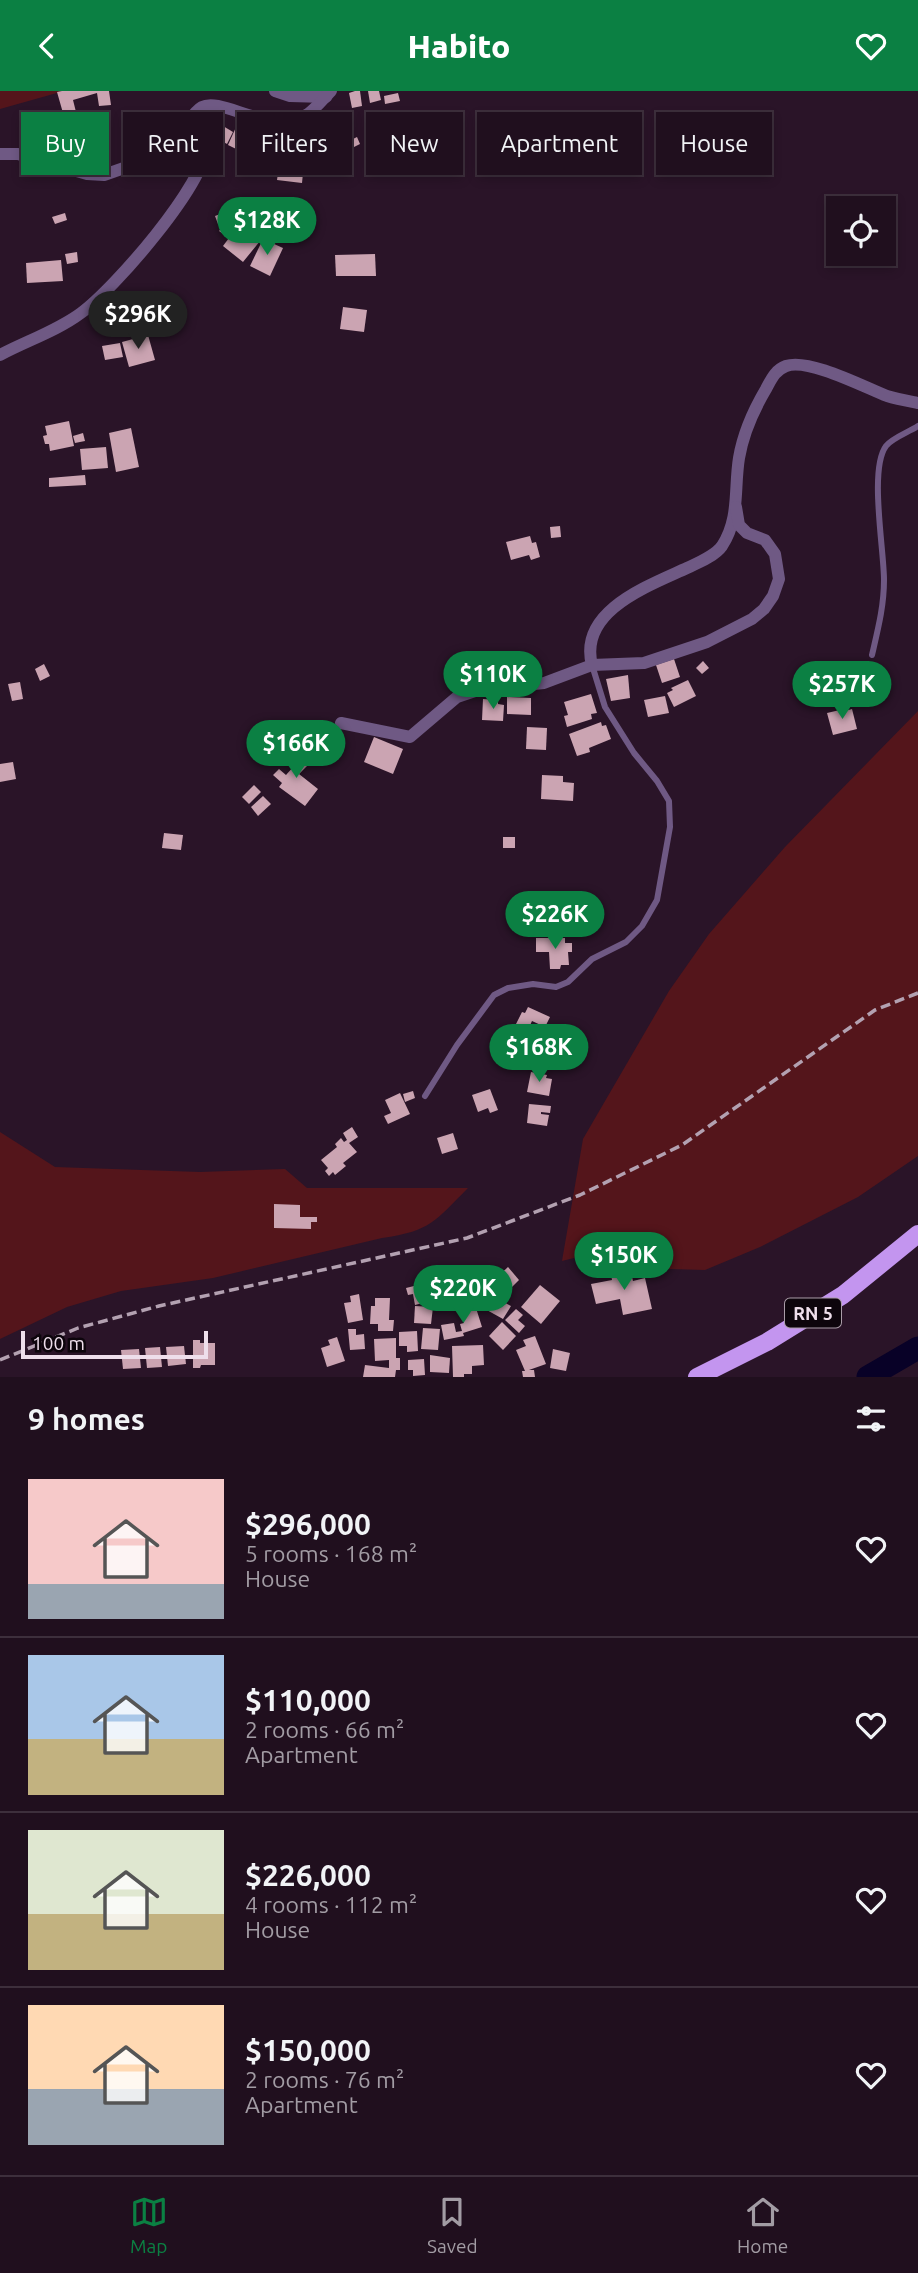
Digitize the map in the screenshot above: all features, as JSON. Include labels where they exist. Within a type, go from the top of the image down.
[{"type":"main road","name":"RN 5","points":[[697,1377],[767,1342],[842,1295],[918,1234]]},
{"type":"street","points":[[275,91],[290,96],[328,94]]},
{"type":"street","points":[[198,112],[204,106],[212,104],[244,115],[283,122],[306,116],[328,94]]},
{"type":"street","points":[[0,154],[18,154],[87,174],[104,175],[123,168]]},
{"type":"street","points":[[0,355],[62,326],[81,313],[116,279],[161,227],[194,175]]},
{"type":"street","points":[[592,665],[589,653],[593,635],[604,616],[629,597],[720,549],[730,531],[736,507],[739,458],[745,435],[755,407],[776,372],[788,365],[804,365],[889,396],[918,403]]},
{"type":"street","points":[[341,723],[410,737],[457,697],[478,689],[544,683],[592,665],[644,663],[677,654],[752,619],[773,596],[779,579],[775,554],[765,540],[747,533],[740,524],[736,507]]},
{"type":"lane","points":[[872,655],[882,614],[884,582],[884,550],[878,496],[881,457],[887,445],[918,426]]},
{"type":"lane","points":[[425,1096],[457,1045],[494,995],[508,988],[533,984],[556,987],[568,982],[592,959],[626,941],[642,926],[657,900],[670,827],[669,801],[605,707],[592,665]]},
{"type":"shaded area","points":[[0,91],[64,91],[0,109]]},
{"type":"shaded area","points":[[918,711],[918,1156],[858,1197],[760,1247],[705,1270],[670,1269],[606,1250],[562,1261],[583,1139],[669,991],[709,934],[785,847]]},
{"type":"shaded area","points":[[0,1132],[55,1167],[200,1172],[285,1169],[307,1188],[468,1188],[431,1223],[411,1232],[213,1278],[121,1291],[67,1307],[0,1339]]},
{"type":"building","points":[[109,91],[111,105],[99,106],[97,93],[73,100],[76,112],[63,112],[57,92]]},
{"type":"building","points":[[360,91],[362,106],[352,108],[349,93]]},
{"type":"building","points":[[368,91],[379,91],[381,100],[370,103]]},
{"type":"building","points":[[398,93],[400,101],[385,104],[384,96]]},
{"type":"building","points":[[237,125],[237,149],[228,145]]},
{"type":"building","points":[[223,126],[233,132],[227,144],[223,142]]},
{"type":"building","points":[[357,137],[360,144],[352,148],[352,140]]},
{"type":"building","points":[[278,175],[303,175],[302,183],[277,180]]},
{"type":"building","points":[[231,210],[232,219],[260,241],[243,262],[223,246],[229,238],[219,231],[228,220],[218,224],[215,216]]},
{"type":"building","points":[[65,213],[67,220],[55,224],[52,217]]},
{"type":"building","points":[[263,239],[283,248],[270,276],[250,266]]},
{"type":"building","points":[[77,252],[78,262],[67,264],[65,254]]},
{"type":"building","points":[[375,254],[376,276],[336,276],[335,255]]},
{"type":"building","points":[[61,260],[63,281],[27,283],[26,263]]},
{"type":"building","points":[[343,307],[367,310],[364,332],[340,329]]},
{"type":"building","points":[[148,335],[155,360],[129,367],[122,342]]},
{"type":"building","points":[[120,343],[123,357],[105,360],[102,346]]},
{"type":"building","points":[[69,421],[74,446],[50,451],[43,436],[47,435],[45,426]]},
{"type":"building","points":[[131,428],[139,467],[116,472],[109,433]]},
{"type":"building","points":[[83,433],[85,441],[75,443],[73,436]]},
{"type":"building","points":[[106,447],[108,468],[82,470],[80,449]]},
{"type":"building","points":[[85,475],[86,485],[49,487],[49,478]]},
{"type":"building","points":[[560,526],[561,537],[551,538],[550,527]]},
{"type":"building","points":[[530,536],[532,543],[536,542],[540,557],[531,560],[529,555],[511,560],[506,542]]},
{"type":"building","points":[[674,659],[680,677],[662,683],[656,665]]},
{"type":"building","points":[[703,661],[709,668],[702,674],[696,668]]},
{"type":"building","points":[[44,664],[50,676],[40,681],[35,669]]},
{"type":"building","points":[[868,667],[878,684],[878,689],[874,691],[876,696],[869,699],[866,682],[857,686],[862,697],[855,700],[843,681]]},
{"type":"building","points":[[628,675],[630,698],[611,701],[606,679]]},
{"type":"building","points":[[688,680],[696,696],[674,707],[667,693],[673,690],[671,688]]},
{"type":"building","points":[[20,682],[23,699],[12,701],[8,684]]},
{"type":"building","points":[[591,694],[597,713],[591,714],[592,719],[567,727],[564,716],[568,715],[564,702]]},
{"type":"building","points":[[665,696],[669,713],[648,717],[644,700]]},
{"type":"building","points":[[507,697],[531,698],[531,715],[507,714]]},
{"type":"building","points":[[483,699],[498,700],[498,704],[504,705],[503,721],[482,720]]},
{"type":"building","points":[[852,709],[857,729],[833,735],[827,713]]},
{"type":"building","points":[[601,722],[602,726],[606,725],[611,739],[589,748],[590,752],[577,756],[569,734]]},
{"type":"building","points":[[527,727],[547,728],[546,750],[526,749]]},
{"type":"building","points":[[374,737],[403,749],[393,774],[364,762]]},
{"type":"building","points":[[299,749],[304,754],[300,759],[307,766],[299,774],[318,789],[305,806],[279,787],[282,783],[273,775],[279,769],[286,775],[294,766],[286,759],[294,750],[297,752]]},
{"type":"building","points":[[13,762],[16,779],[0,782],[0,764]]},
{"type":"building","points":[[542,775],[563,776],[563,782],[574,783],[573,801],[541,799]]},
{"type":"building","points":[[254,785],[261,792],[249,804],[242,797]]},
{"type":"building","points":[[263,796],[271,804],[258,816],[251,807]]},
{"type":"building","points":[[164,833],[183,835],[181,850],[162,848]]},
{"type":"building","points":[[503,837],[515,837],[515,848],[503,848]]},
{"type":"building","points":[[580,919],[581,932],[569,934],[567,920]]},
{"type":"building","points":[[536,938],[565,938],[565,943],[572,943],[572,952],[568,952],[569,965],[550,969],[549,952],[536,952]]},
{"type":"building","points":[[528,1007],[550,1017],[545,1027],[532,1021],[527,1032],[515,1026],[522,1012],[525,1013]]},
{"type":"building","points":[[518,1031],[533,1036],[529,1051],[513,1046]]},
{"type":"building","points":[[566,1035],[566,1040],[571,1039],[573,1063],[558,1065],[556,1036]]},
{"type":"building","points":[[531,1072],[547,1075],[546,1078],[552,1079],[549,1096],[527,1092]]},
{"type":"building","points":[[490,1089],[498,1110],[490,1113],[488,1108],[478,1112],[472,1095]]},
{"type":"building","points":[[413,1091],[415,1098],[405,1102],[403,1094]]},
{"type":"building","points":[[400,1093],[410,1114],[388,1124],[384,1116],[391,1113],[385,1100]]},
{"type":"building","points":[[529,1104],[551,1106],[550,1113],[541,1112],[549,1115],[547,1126],[527,1123]]},
{"type":"building","points":[[352,1127],[358,1137],[349,1143],[357,1152],[343,1163],[346,1166],[335,1175],[333,1172],[329,1176],[325,1171],[328,1168],[321,1160],[337,1147],[335,1144],[341,1138],[344,1142],[347,1140],[343,1133]]},
{"type":"building","points":[[453,1133],[458,1149],[442,1154],[437,1138]]},
{"type":"building","points":[[274,1204],[300,1205],[300,1217],[317,1217],[317,1222],[311,1222],[311,1229],[274,1228]]},
{"type":"building","points":[[508,1267],[519,1280],[506,1293],[494,1280]]},
{"type":"building","points":[[630,1269],[633,1281],[645,1278],[652,1309],[623,1315],[620,1299],[596,1304],[591,1284],[612,1280],[611,1274]]},
{"type":"building","points":[[485,1270],[502,1294],[494,1302],[498,1299],[511,1306],[503,1319],[485,1309],[488,1305],[469,1284]]},
{"type":"building","points":[[426,1283],[430,1301],[415,1305],[413,1294],[408,1295],[406,1288]]},
{"type":"building","points":[[464,1285],[471,1303],[454,1310],[451,1301],[448,1303],[449,1307],[443,1310],[436,1293]]},
{"type":"building","points":[[540,1285],[560,1301],[541,1324],[521,1307]]},
{"type":"building","points":[[359,1294],[363,1320],[348,1323],[344,1303],[351,1302],[350,1296]]},
{"type":"building","points":[[375,1298],[390,1298],[389,1320],[394,1320],[393,1331],[378,1331],[378,1324],[370,1324],[371,1306],[375,1306]]},
{"type":"building","points":[[415,1306],[433,1307],[431,1324],[414,1323]]},
{"type":"building","points":[[476,1308],[482,1327],[463,1333],[464,1336],[444,1340],[441,1325],[454,1323],[456,1332],[462,1331],[460,1324],[464,1323],[461,1313]]},
{"type":"building","points":[[516,1309],[523,1315],[518,1320],[525,1326],[519,1333],[505,1320]]},
{"type":"building","points":[[502,1322],[516,1336],[503,1350],[489,1336]]},
{"type":"building","points":[[423,1328],[440,1329],[438,1350],[421,1349]]},
{"type":"building","points":[[348,1329],[356,1329],[356,1335],[364,1334],[365,1349],[350,1350]]},
{"type":"building","points":[[417,1331],[418,1351],[407,1352],[407,1346],[399,1346],[399,1332]]},
{"type":"building","points":[[535,1336],[546,1364],[529,1370],[534,1370],[535,1377],[523,1377],[522,1371],[525,1371],[516,1350],[526,1346],[523,1340]]},
{"type":"building","points":[[337,1337],[345,1361],[327,1367],[321,1348],[330,1345],[328,1340]]},
{"type":"building","points":[[396,1338],[396,1358],[400,1358],[400,1370],[396,1370],[395,1377],[363,1377],[365,1365],[389,1368],[389,1360],[375,1361],[374,1339]]},
{"type":"building","points":[[193,1340],[215,1343],[215,1365],[193,1368]]},
{"type":"building","points":[[483,1345],[484,1365],[472,1366],[472,1374],[453,1377],[452,1346]]},
{"type":"building","points":[[184,1346],[186,1364],[168,1366],[166,1347]]},
{"type":"building","points":[[160,1347],[162,1367],[147,1368],[145,1348]]},
{"type":"building","points":[[139,1349],[141,1368],[123,1369],[121,1350]]},
{"type":"building","points":[[553,1349],[570,1353],[566,1371],[550,1368]]},
{"type":"building","points":[[430,1355],[450,1358],[449,1373],[430,1372]]},
{"type":"building","points":[[424,1359],[425,1375],[413,1376],[413,1370],[408,1370],[408,1360]]},
{"type":"waterway","points":[[868,1377],[918,1348]]},
{"type":"railway","points":[[0,1360],[78,1328],[159,1306],[467,1238],[580,1195],[682,1145],[875,1010],[918,993]]}]
